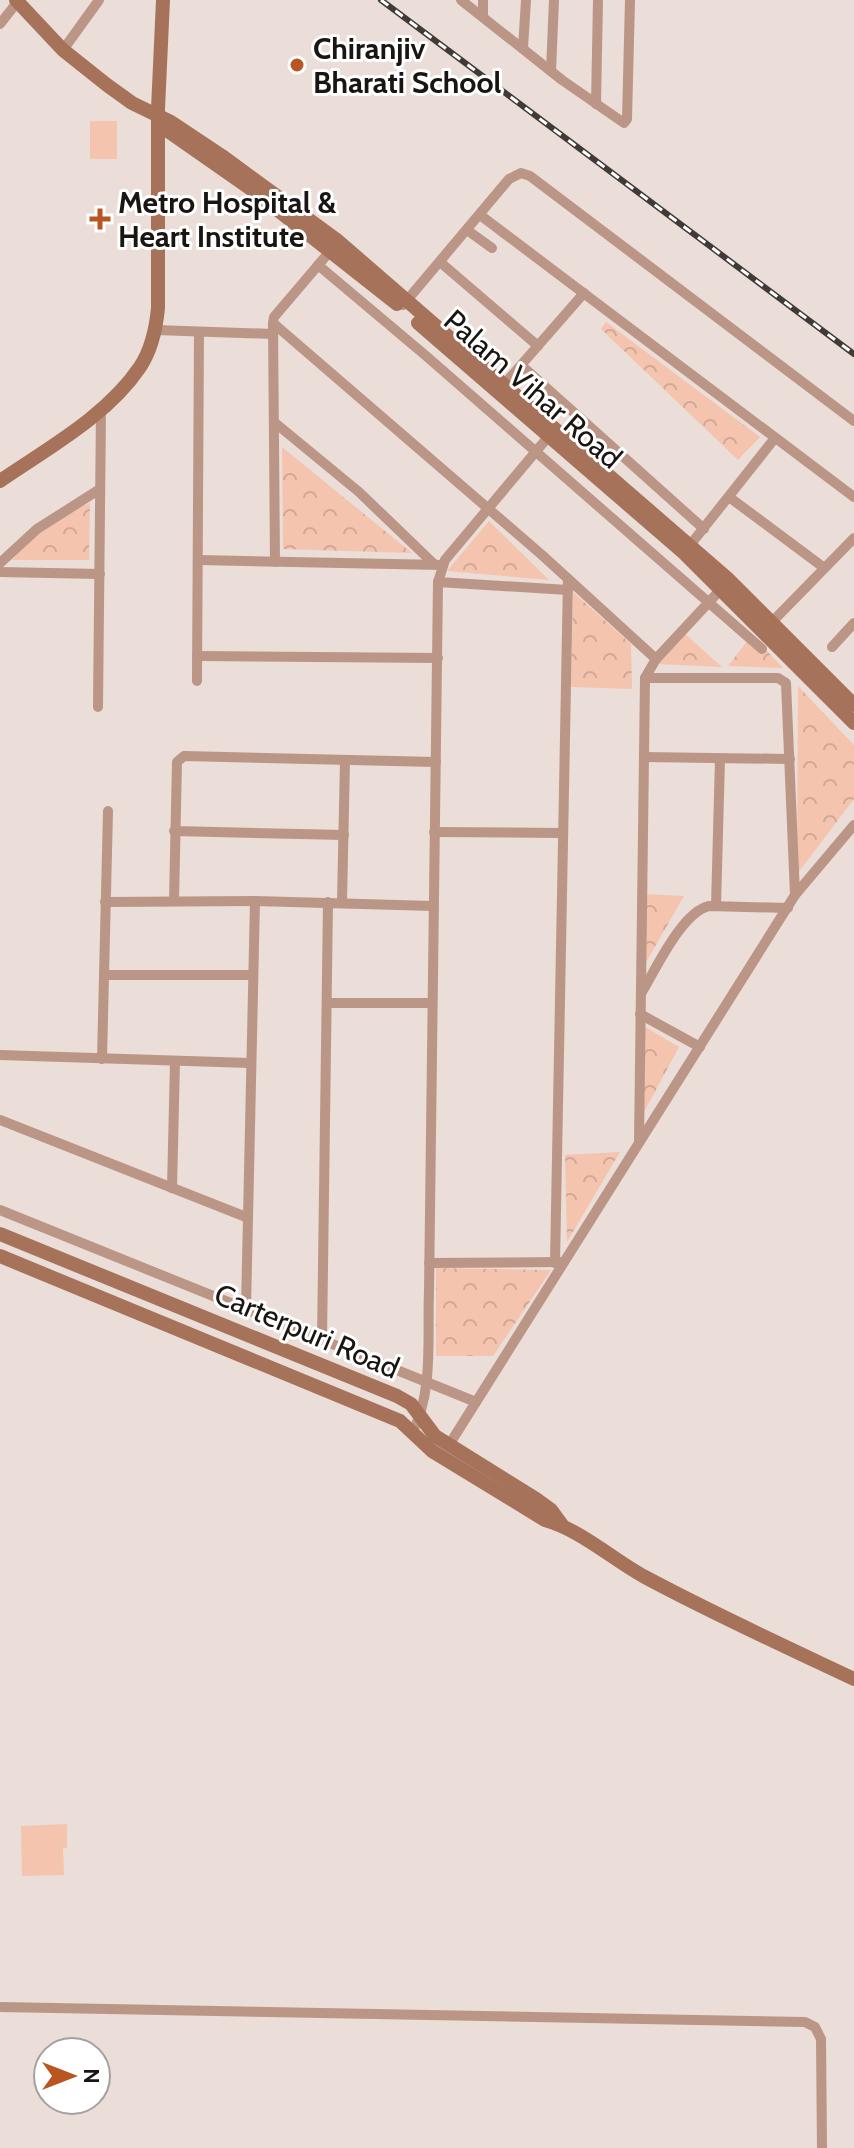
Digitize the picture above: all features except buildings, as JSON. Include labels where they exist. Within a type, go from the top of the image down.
[{"type":"street","points":[[63,50],[99,0]]},
{"type":"street","points":[[0,481],[101,410],[141,367],[156,330],[159,295],[158,118],[163,0]]},
{"type":"street","points":[[461,0],[622,122],[626,122],[630,0]]},
{"type":"street","points":[[483,0],[483,17]]},
{"type":"street","points":[[523,48],[526,0]]},
{"type":"street","points":[[551,71],[554,0]]},
{"type":"street","points":[[596,104],[598,0]]},
{"type":"street","points":[[2,17],[18,1]]},
{"type":"street","name":"Palam Vihar Road","points":[[18,1],[63,50],[132,103],[171,122],[338,241],[404,304],[772,622],[854,705]]},
{"type":"street","name":"Palam Vihar Road","points":[[158,118],[166,130],[404,304]]},
{"type":"street","points":[[404,304],[513,176],[526,174],[854,421]]},
{"type":"street","points":[[480,215],[854,497]]},
{"type":"street","points":[[467,230],[492,248]]},
{"type":"street","points":[[275,562],[274,317],[331,250]]},
{"type":"street","points":[[440,262],[538,346]]},
{"type":"street","points":[[318,265],[762,649]]},
{"type":"street","points":[[501,389],[584,293]]},
{"type":"street","points":[[156,330],[199,332],[273,328],[487,507],[568,584],[656,659]]},
{"type":"street","points":[[197,681],[199,332]]},
{"type":"street","points":[[522,366],[704,529]]},
{"type":"street","name":"Palam Vihar Road","points":[[501,389],[548,437],[687,549]]},
{"type":"street","points":[[98,707],[101,410]]},
{"type":"street","points":[[274,422],[359,492],[438,564]]},
{"type":"street","points":[[412,1433],[421,1416],[426,1383],[438,564],[548,437]]},
{"type":"street","points":[[687,549],[775,438]]},
{"type":"street","points":[[0,563],[37,529],[100,489]]},
{"type":"street","points":[[729,497],[823,567]]},
{"type":"street","points":[[772,622],[854,538]]},
{"type":"street","points":[[199,560],[438,564]]},
{"type":"street","points":[[0,572],[100,574]]},
{"type":"street","points":[[438,582],[568,584]]},
{"type":"street","points":[[560,1262],[568,584]]},
{"type":"street","points":[[639,1144],[645,678],[656,659],[726,585]]},
{"type":"street","name":"Palam Vihar Road","points":[[726,585],[854,723]]},
{"type":"street","points":[[832,647],[854,623]]},
{"type":"street","points":[[197,656],[438,658]]},
{"type":"street","points":[[645,678],[782,680],[788,687],[795,895]]},
{"type":"street","points":[[174,901],[177,762],[184,756],[436,762]]},
{"type":"street","points":[[644,757],[790,759]]},
{"type":"street","points":[[716,906],[720,759]]},
{"type":"street","points":[[342,902],[345,760]]},
{"type":"street","points":[[102,1059],[108,811]]},
{"type":"street","points":[[449,1445],[560,1262],[639,1144],[795,895],[854,825]]},
{"type":"street","points":[[174,831],[344,835]]},
{"type":"street","points":[[434,832],[563,833]]},
{"type":"street","points":[[246,1308],[255,901]]},
{"type":"street","points":[[105,902],[342,902],[433,906]]},
{"type":"street","points":[[322,1340],[328,902]]},
{"type":"street","points":[[641,993],[692,915],[701,908],[788,908]]},
{"type":"street","points":[[104,975],[253,975]]},
{"type":"street","points":[[327,1003],[432,1003]]},
{"type":"street","points":[[640,1014],[700,1047]]},
{"type":"street","points":[[0,1055],[250,1063]]},
{"type":"street","points":[[172,1188],[175,1062]]},
{"type":"street","points":[[0,1120],[246,1217]]},
{"type":"street","points":[[0,1210],[476,1402]]},
{"type":"street","name":"Carterpuri Road","points":[[0,1234],[397,1396],[411,1404],[435,1436],[536,1499],[551,1510],[562,1525]]},
{"type":"street","name":"Carterpuri Road","points":[[0,1256],[400,1421],[441,1457],[545,1520],[562,1525],[630,1568],[703,1608],[854,1679]]},
{"type":"street","points":[[429,1263],[560,1262]]},
{"type":"street","points":[[0,2007],[805,2022],[815,2027],[821,2039],[822,2148]]},
{"type":"green space","points":[[90,121],[117,121],[117,159],[90,159]]},
{"type":"green space","points":[[606,322],[760,437],[738,460],[601,329]]},
{"type":"green space","points":[[282,447],[412,553],[283,549]]},
{"type":"green space","points":[[90,503],[89,560],[12,560],[47,526]]},
{"type":"green space","points":[[489,521],[549,580],[447,571]]},
{"type":"green space","points":[[573,592],[631,644],[632,689],[571,687]]},
{"type":"green space","points":[[684,633],[722,667],[658,664]]},
{"type":"green space","points":[[752,635],[783,668],[728,666]]},
{"type":"green space","points":[[798,686],[854,745],[854,799],[797,874]]},
{"type":"green space","points":[[645,894],[684,896],[645,964]]},
{"type":"green space","points":[[642,1025],[679,1047],[643,1114]]},
{"type":"green space","points":[[620,1152],[567,1242],[565,1155]]},
{"type":"green space","points":[[436,1268],[551,1270],[493,1356],[436,1356]]},
{"type":"green space","points":[[67,1824],[67,1848],[63,1848],[64,1875],[22,1876],[21,1826]]},
{"type":"railway","points":[[381,0],[854,354]]},
{"type":"place","name":"Chiranjiv Bharati School","points":[[297,65]]},
{"type":"place","name":"Metro Hospital & Heart Institute","points":[[100,219]]}]
